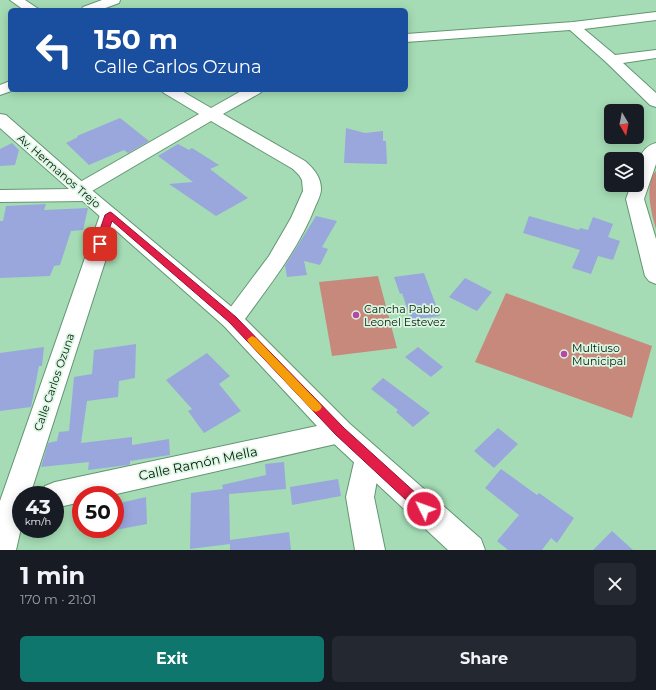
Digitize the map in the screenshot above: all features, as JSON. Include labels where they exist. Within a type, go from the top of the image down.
[{"type":"main road","name":"Av. Hermanos Trejo","points":[[0,119],[83,193],[232,320],[340,432],[470,550]]},
{"type":"street","points":[[16,0],[29,8]]},
{"type":"street","points":[[93,8],[114,0]]},
{"type":"street","points":[[408,38],[573,26],[656,16]]},
{"type":"street","points":[[573,26],[612,60],[656,102]]},
{"type":"street","points":[[612,60],[656,54]]},
{"type":"street","points":[[172,92],[299,164],[307,172],[311,180],[312,191],[301,218],[276,261],[232,320]]},
{"type":"street","points":[[0,196],[83,193],[211,114],[251,92]]},
{"type":"street","points":[[656,148],[652,150],[635,199],[656,276]]},
{"type":"street","name":"Calle Carlos Ozuna","points":[[1,550],[11,504],[110,215]]},
{"type":"street","name":"Calle Ramón Mella","points":[[64,493],[340,432]]},
{"type":"street","points":[[368,458],[360,497],[370,550]]},
{"type":"shaded area","points":[[656,171],[656,229],[652,215],[649,191],[652,177]]},
{"type":"shaded area","name":"Cancha Pablo Leonel Estevez","points":[[378,276],[397,348],[332,356],[319,282]]},
{"type":"shaded area","name":"Multiuso Municipal","points":[[506,293],[652,346],[632,418],[475,362]]},
{"type":"building","points":[[120,118],[149,141],[128,153],[124,150],[89,165],[66,143],[78,137],[77,136]]},
{"type":"building","points":[[346,128],[365,133],[383,131],[383,141],[386,141],[387,164],[344,163]]},
{"type":"building","points":[[12,143],[19,150],[15,165],[0,166],[0,149]]},
{"type":"building","points":[[178,144],[189,150],[192,148],[219,165],[210,169],[248,198],[216,216],[169,184],[193,182],[158,156]]},
{"type":"building","points":[[46,204],[44,210],[88,208],[83,230],[71,231],[60,265],[54,266],[50,276],[0,278],[0,221],[3,221],[6,206]]},
{"type":"building","points":[[316,216],[337,221],[322,247],[328,249],[320,265],[304,261],[307,275],[287,277],[285,266]]},
{"type":"building","points":[[529,216],[579,230],[580,228],[588,230],[593,217],[613,224],[608,237],[620,241],[613,260],[598,256],[591,274],[572,268],[580,250],[523,233]]},
{"type":"building","points":[[424,273],[440,316],[411,320],[402,293],[400,294],[394,277]]},
{"type":"building","points":[[465,278],[492,292],[477,311],[449,297]]},
{"type":"building","points":[[136,344],[135,378],[119,381],[118,397],[87,401],[81,443],[132,437],[132,445],[169,439],[170,455],[130,461],[130,464],[128,465],[88,470],[89,462],[41,467],[48,443],[57,441],[59,432],[69,431],[74,377],[92,374],[94,350]]},
{"type":"building","points":[[44,347],[42,366],[39,366],[31,407],[0,411],[0,353]]},
{"type":"building","points":[[418,347],[443,367],[431,377],[405,357]]},
{"type":"building","points":[[207,353],[230,376],[219,384],[241,411],[204,433],[188,411],[192,409],[166,380]]},
{"type":"building","points":[[383,378],[430,413],[413,427],[396,412],[398,410],[371,389]]},
{"type":"building","points":[[498,428],[518,444],[494,468],[474,451]]},
{"type":"building","points":[[284,462],[286,489],[229,494],[230,540],[289,532],[291,550],[230,550],[230,544],[190,549],[191,493],[223,489],[222,485],[266,475],[265,464]]},
{"type":"building","points":[[501,469],[537,495],[539,493],[574,518],[557,543],[551,538],[542,550],[508,550],[497,541],[519,515],[485,488]]},
{"type":"building","points":[[338,479],[341,496],[292,505],[290,487]]},
{"type":"building","points":[[146,497],[147,524],[124,528],[124,502]]},
{"type":"building","points":[[612,531],[633,550],[593,550]]},
{"type":"slow traffic","points":[[252,340],[316,407]]},
{"type":"place","name":"Cancha Pablo Leonel Estevez","points":[[356,315]]},
{"type":"place","name":"Multiuso Municipal","points":[[564,354]]},
{"type":"route","points":[[100,244],[110,215],[232,320],[340,432],[424,509]]}]
